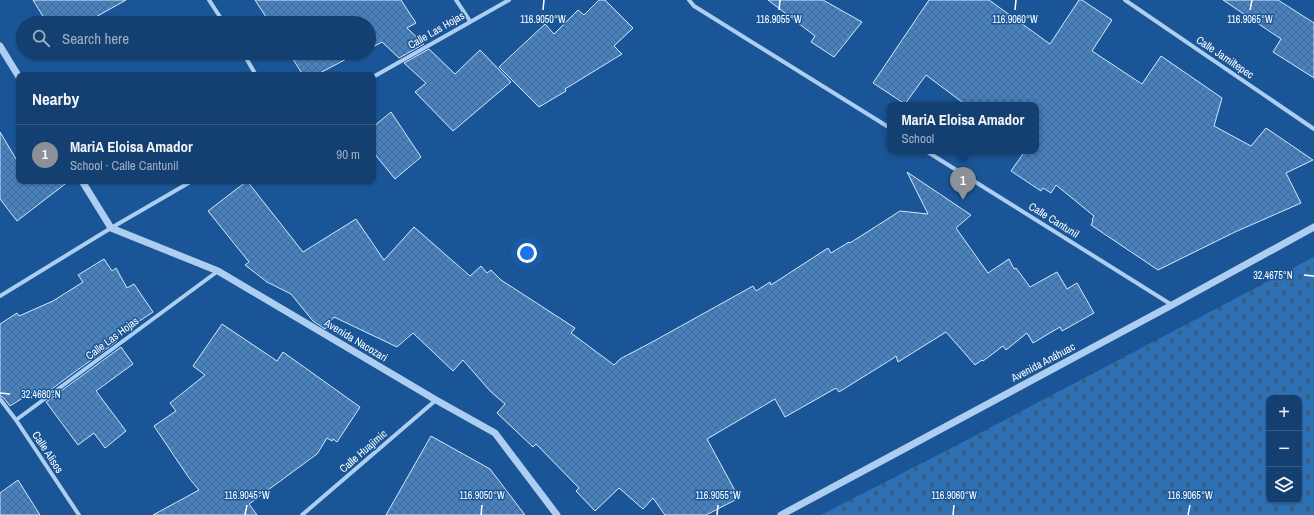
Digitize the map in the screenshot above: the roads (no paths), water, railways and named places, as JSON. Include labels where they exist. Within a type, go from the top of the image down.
[{"type":"street","points":[[210,0],[220,16]]},
{"type":"street","points":[[456,0],[470,21]]},
{"type":"street","name":"Calle Las Hojas","points":[[376,75],[509,0]]},
{"type":"street","points":[[689,0],[694,6],[887,126]]},
{"type":"street","name":"Calle Jamiltepec","points":[[1125,0],[1314,129]]},
{"type":"street","points":[[0,46],[16,72]]},
{"type":"street","points":[[247,60],[254,72]]},
{"type":"street","name":"Calle Cantunil","points":[[931,154],[1172,305]]},
{"type":"street","points":[[84,184],[110,228]]},
{"type":"street","points":[[0,296],[110,228],[187,184]]},
{"type":"street","name":"Avenida Anáhuac","points":[[781,515],[1314,227]]},
{"type":"street","name":"Avenida Nacozari","points":[[110,228],[218,271],[436,400],[495,433],[556,515]]},
{"type":"street","name":"Calle Las Hojas","points":[[16,420],[218,271]]},
{"type":"street","name":"Calle Alisos","points":[[0,399],[16,420],[79,515]]},
{"type":"street","name":"Calle Huajimic","points":[[302,515],[436,400]]},
{"type":"place","name":"MariA Eloisa Amador","points":[[963,200]]}]
